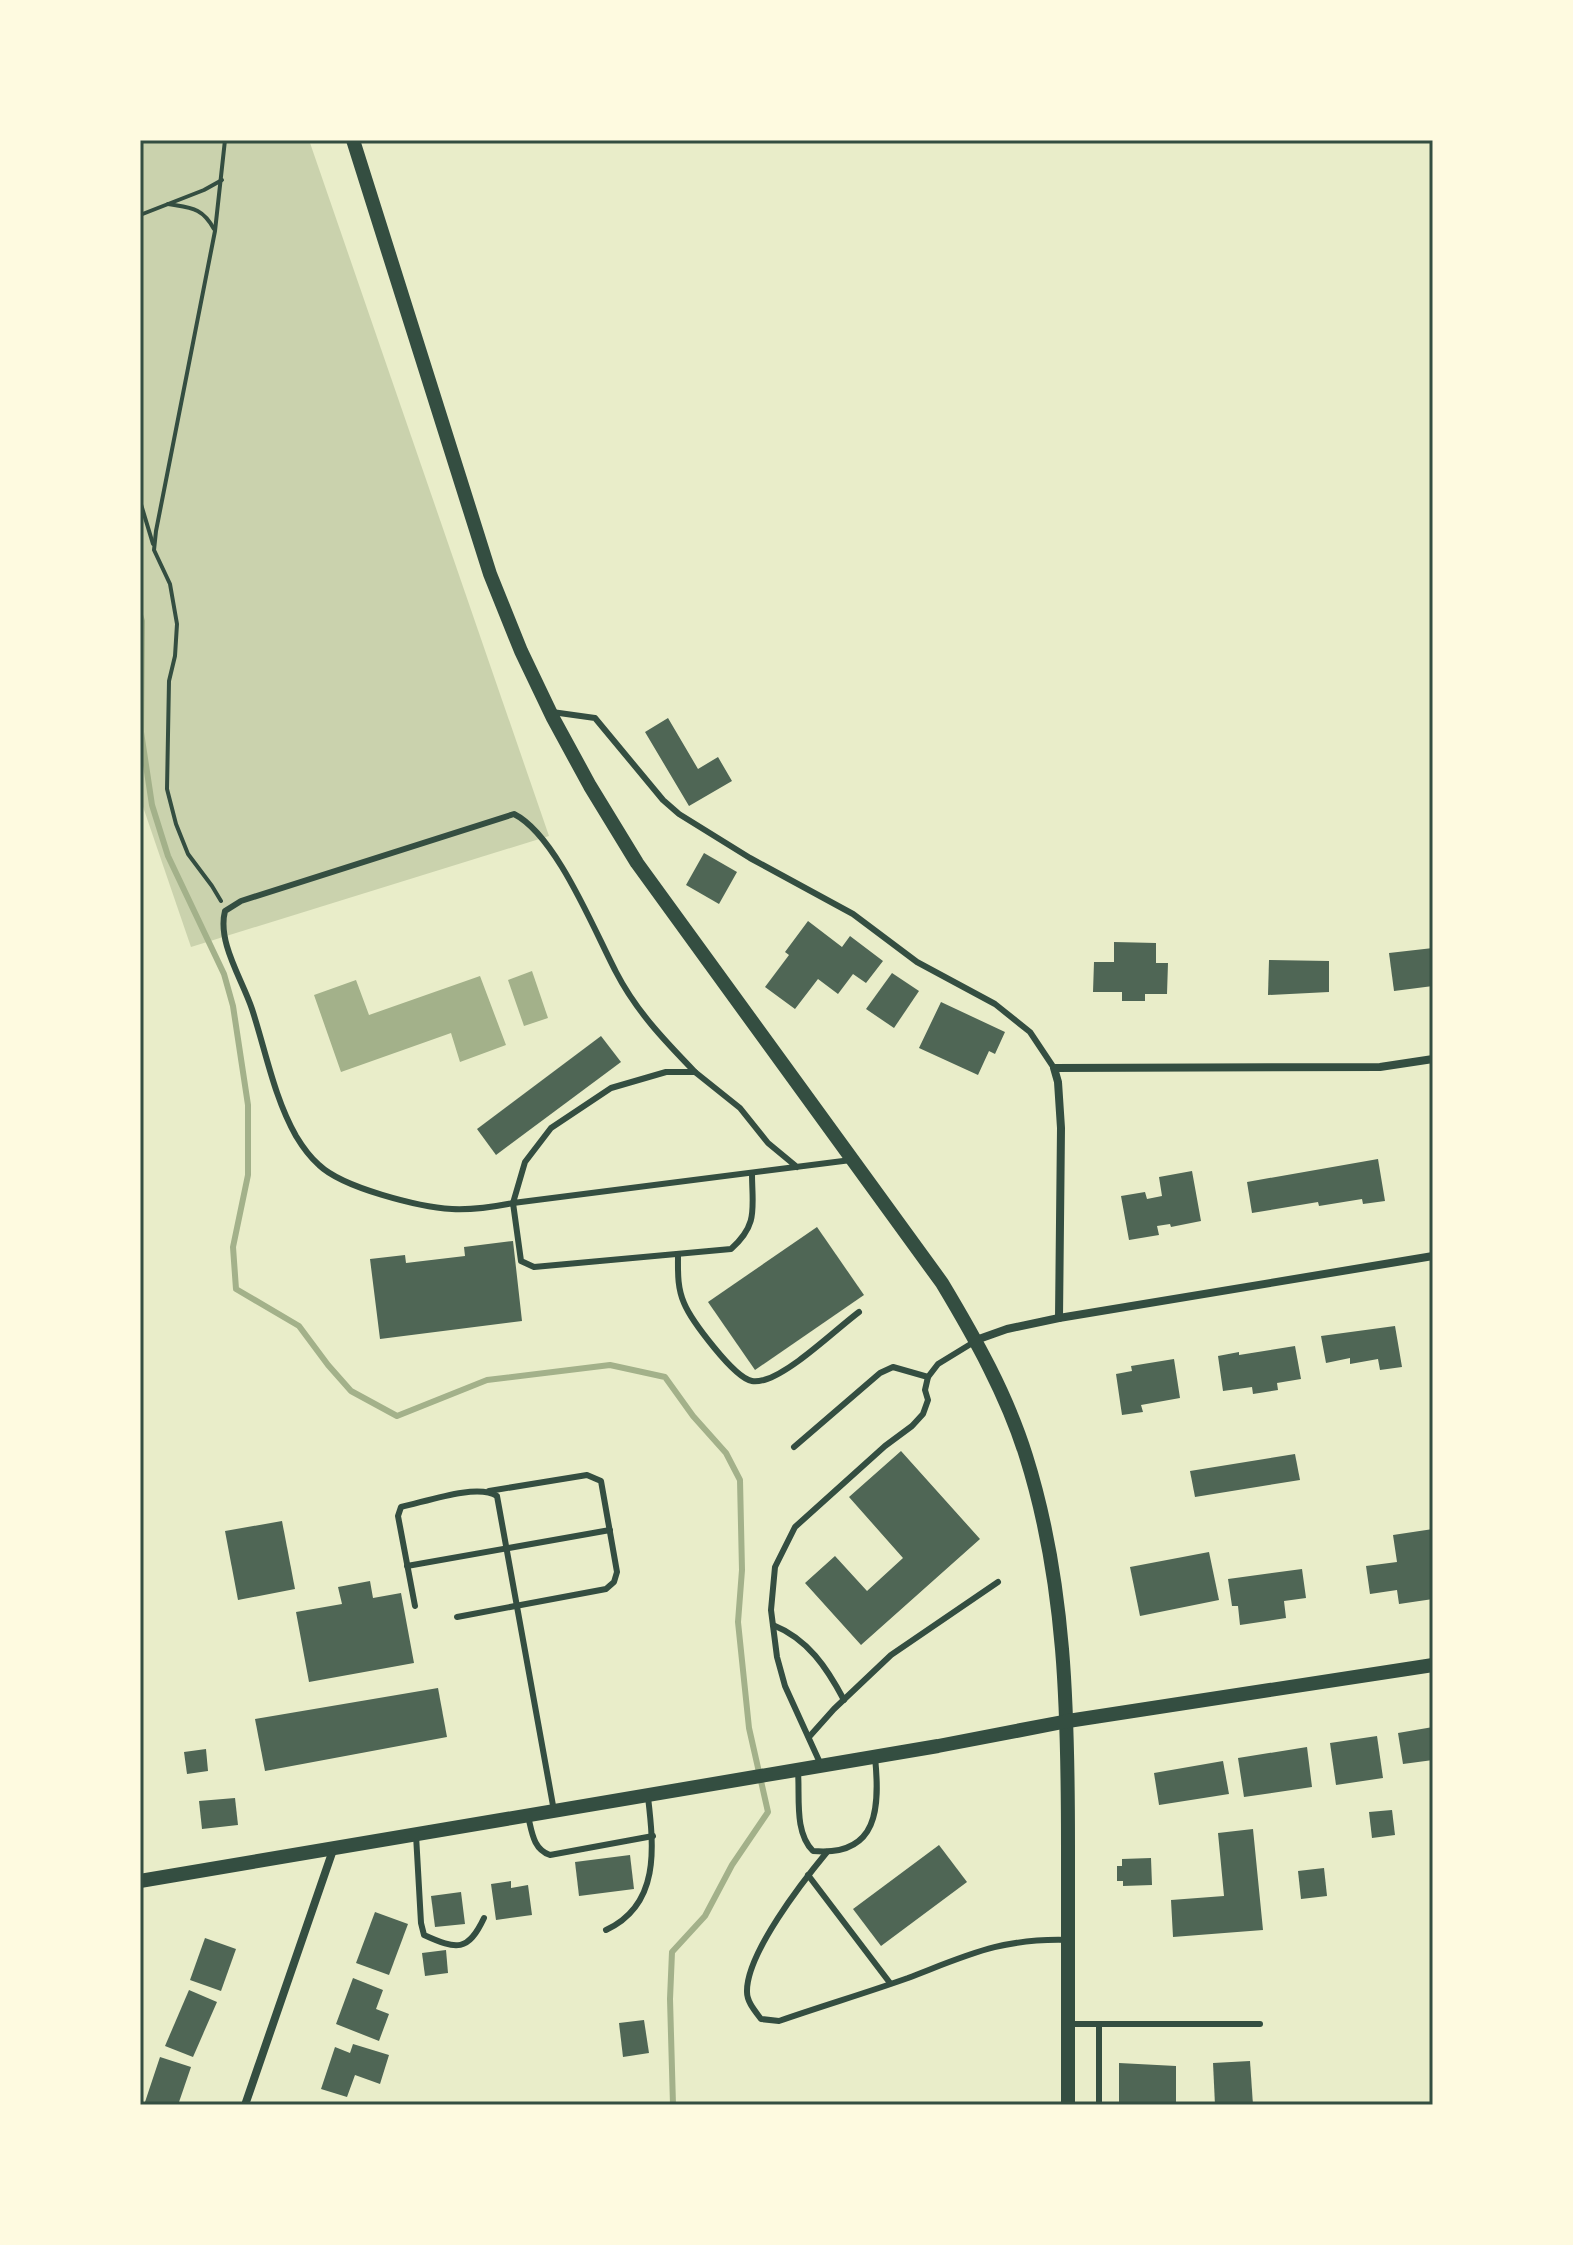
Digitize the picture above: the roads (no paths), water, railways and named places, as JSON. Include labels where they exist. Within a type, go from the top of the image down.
[{"type":"street","points":[[353,140],[486,561],[521,651],[550,712],[637,863],[942,1283],[976,1340],[1025,1453],[1041,1508],[1054,1573],[1068,1721],[1068,2105]]},
{"type":"street","points":[[1059,1318],[1061,1128],[1054,1068],[1380,1067],[1433,1059]]},
{"type":"street","points":[[976,1340],[1007,1329],[1059,1318],[1433,1256]]},
{"type":"street","points":[[140,1881],[875,1757],[1068,1721],[1433,1665]]},
{"type":"street","points":[[245,2105],[333,1850]]},
{"type":"lane","points":[[550,712],[595,718],[663,800],[679,814],[750,858],[853,914],[917,962],[995,1004],[1030,1032],[1054,1068]]},
{"type":"lane","points":[[797,1167],[768,1143],[740,1108],[695,1072],[651,1027],[616,972],[550,849],[526,820],[514,814],[241,901],[225,911],[221,926],[247,992],[279,1101],[298,1139],[320,1167],[390,1197],[452,1209],[479,1209],[855,1160]]},
{"type":"lane","points":[[695,1072],[666,1072],[611,1088],[551,1128],[525,1162],[513,1203],[521,1261],[534,1267],[731,1249],[746,1235],[752,1222],[752,1173]]},
{"type":"lane","points":[[678,1254],[678,1281],[684,1304],[707,1338],[739,1374],[751,1381],[764,1380],[784,1370],[859,1312]]},
{"type":"lane","points":[[821,1765],[785,1686],[771,1610],[775,1567],[795,1527],[923,1414],[928,1400],[925,1390],[928,1377],[938,1364],[976,1340]]},
{"type":"lane","points":[[794,1447],[880,1373],[893,1367],[928,1377]]},
{"type":"lane","points":[[415,1606],[398,1516],[401,1507],[476,1491],[587,1475],[601,1481],[617,1572],[614,1582],[606,1589],[457,1617]]},
{"type":"lane","points":[[489,1491],[497,1496],[554,1811]]},
{"type":"lane","points":[[407,1566],[610,1530]]},
{"type":"lane","points":[[809,1737],[891,1655],[998,1582]]},
{"type":"lane","points":[[773,1625],[787,1630],[827,1666],[844,1700]]},
{"type":"lane","points":[[798,1769],[800,1828],[806,1844],[813,1851],[842,1851],[870,1829],[875,1815],[875,1757]]},
{"type":"lane","points":[[606,1930],[623,1922],[643,1897],[651,1868],[653,1836],[648,1794]]},
{"type":"lane","points":[[528,1816],[535,1843],[542,1852],[550,1855],[653,1836]]},
{"type":"lane","points":[[416,1835],[424,1935],[459,1945],[468,1943],[475,1937],[484,1918]]},
{"type":"lane","points":[[827,1852],[766,1938],[748,1975],[746,1995],[761,2019],[779,2021],[974,1951],[1038,1939],[1068,1940]]},
{"type":"lane","points":[[808,1875],[890,1983]]},
{"type":"lane","points":[[1068,2024],[1260,2024]]},
{"type":"lane","points":[[1099,2024],[1099,2105]]},
{"type":"waterway","points":[[140,615],[141,732],[152,805],[168,856],[224,974],[233,1006],[248,1105],[248,1175],[233,1247],[236,1289],[299,1326],[351,1391],[397,1416],[487,1380],[610,1365],[665,1377],[693,1416],[726,1453],[740,1480],[742,1570],[738,1622],[749,1728],[768,1812],[732,1865],[705,1916],[672,1952],[673,2105]]}]
